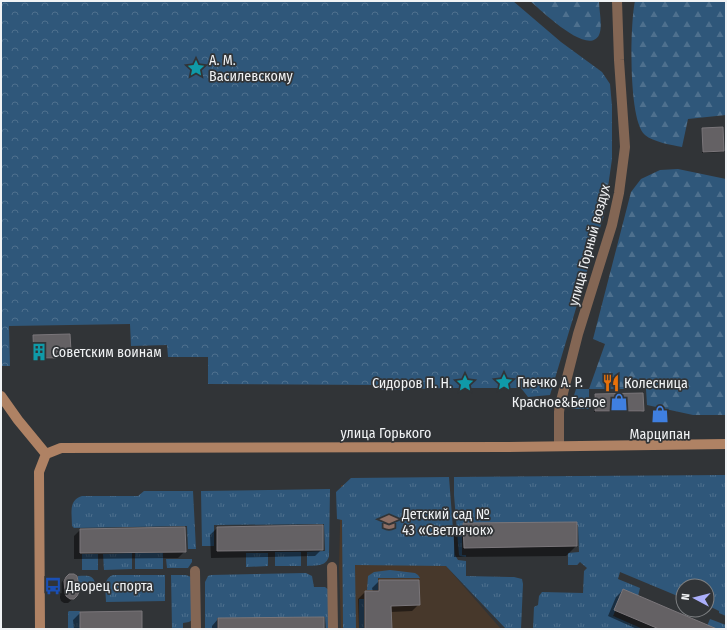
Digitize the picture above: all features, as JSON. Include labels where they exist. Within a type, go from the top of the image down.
[{"type":"main road","points":[[1,396],[18,420],[46,454],[39,472],[40,629]]},
{"type":"main road","name":"улица Горького","points":[[46,454],[61,448],[726,444]]},
{"type":"street","name":"улица Горный воздух","points":[[559,446],[559,412],[578,334],[612,225],[619,193],[625,147],[619,60],[617,1]]},
{"type":"street","points":[[332,567],[333,629]]},
{"type":"street","points":[[195,571],[196,629]]},
{"type":"shaded area","name":"Детский сад № 43 «Светлячок»","points":[[438,484],[439,558],[501,629],[341,629],[339,567],[341,485]]},
{"type":"green space","points":[[1,1],[513,1],[561,42],[602,72],[610,84],[612,106],[612,159],[604,215],[550,395],[528,397],[521,388],[382,390],[375,385],[208,384],[208,357],[168,357],[167,345],[131,346],[130,324],[9,326],[10,366],[1,366]]},
{"type":"green space","points":[[530,1],[599,1],[601,23],[599,35],[593,40],[585,40],[575,36],[553,21]]},
{"type":"green space","points":[[635,1],[726,1],[726,115],[688,119],[682,147],[653,140],[645,135],[639,126],[633,92],[631,49]]},
{"type":"green space","points":[[678,169],[726,179],[726,415],[693,415],[647,405],[646,389],[589,389],[605,344],[593,339],[631,192],[641,179],[660,170]]},
{"type":"green space","points":[[576,389],[589,389],[589,409],[572,409],[571,405]]},
{"type":"green space","points":[[726,475],[726,616],[719,613],[719,611],[715,609],[715,578],[675,578],[675,595],[620,572],[618,579],[640,588],[638,596],[624,590],[613,616],[643,629],[533,629],[534,607],[538,605],[539,596],[542,592],[583,593],[584,571],[587,568],[580,562],[577,565],[568,565],[568,553],[579,552],[578,525],[462,528],[462,555],[466,555],[466,557],[460,556],[454,495],[454,477]]},
{"type":"green space","points":[[449,477],[455,555],[458,560],[466,561],[466,576],[514,577],[522,579],[521,629],[506,629],[446,566],[355,565],[356,629],[343,629],[342,520],[337,519],[336,492],[351,478]]},
{"type":"green space","points":[[330,489],[329,556],[328,560],[323,564],[307,566],[307,552],[325,551],[324,524],[214,525],[214,546],[202,546],[201,491]]},
{"type":"green space","points":[[144,491],[193,491],[196,549],[188,549],[187,526],[74,528],[72,526],[71,512],[73,504],[82,496],[138,496]]},
{"type":"green space","points":[[275,552],[301,552],[301,566],[275,566]]},
{"type":"green space","points":[[132,553],[132,569],[104,570],[103,554]]},
{"type":"green space","points":[[135,553],[163,553],[163,569],[135,569]]},
{"type":"green space","points":[[246,553],[268,553],[268,566],[246,567]]},
{"type":"green space","points":[[82,554],[98,554],[98,570],[82,570]]},
{"type":"green space","points":[[166,559],[192,559],[192,562],[188,568],[167,568]]},
{"type":"green space","points":[[390,570],[415,573],[420,578],[378,578],[378,590],[367,590],[368,576],[374,572]]},
{"type":"green space","points":[[306,573],[312,576],[314,587],[325,587],[329,590],[333,629],[326,629],[325,617],[217,618],[217,629],[205,629],[205,582],[208,576]]},
{"type":"green space","points":[[113,575],[165,575],[165,601],[106,602],[106,583],[107,580]]},
{"type":"green space","points":[[171,575],[186,575],[191,577],[192,620],[183,623],[183,629],[172,629]]},
{"type":"green space","points":[[78,576],[89,576],[93,578],[95,583],[92,590],[83,591],[83,585],[78,582]]},
{"type":"green space","points":[[359,599],[364,599],[364,629],[359,629]]},
{"type":"green space","points":[[69,611],[80,611],[81,629],[68,629]]},
{"type":"green space","points":[[710,619],[726,625],[726,629],[714,629],[707,626]]},
{"type":"building","points":[[723,127],[724,151],[703,152],[702,128]]},
{"type":"building","points":[[70,334],[71,351],[56,352],[56,358],[34,358],[33,335]]},
{"type":"building","name":"Красное&Белое","points":[[643,393],[644,411],[595,411],[595,394]]},
{"type":"building","points":[[577,522],[577,546],[464,548],[463,523]]},
{"type":"building","points":[[323,525],[323,550],[217,551],[217,527]]},
{"type":"building","points":[[185,527],[186,552],[80,553],[80,529]]},
{"type":"building","points":[[69,574],[74,574],[77,576],[78,581],[79,592],[74,599],[70,599],[66,596],[65,592],[64,581]]},
{"type":"building","points":[[379,580],[419,580],[420,605],[391,606],[392,629],[365,629],[365,591],[379,591]]},
{"type":"building","points":[[623,589],[675,611],[675,618],[691,618],[717,629],[659,629],[614,610]]},
{"type":"building","points":[[142,611],[142,629],[80,629],[80,612]]},
{"type":"building","points":[[324,617],[324,629],[218,629],[218,618]]},
{"type":"place","name":"А. М. Василевскому","points":[[196,68]]},
{"type":"place","name":"Советским воинам","points":[[39,352]]},
{"type":"place","name":"Гнечко А. Р.","points":[[504,382]]},
{"type":"place","name":"Сидоров П. Н.","points":[[465,383]]},
{"type":"place","name":"Колесница","points":[[611,383]]},
{"type":"place","name":"Красное&Белое","points":[[619,402]]},
{"type":"place","name":"Марципан","points":[[660,414]]},
{"type":"place","name":"Детский сад № 43 «Светлячок»","points":[[389,522]]},
{"type":"place","name":"Дворец спорта","points":[[53,586]]}]
